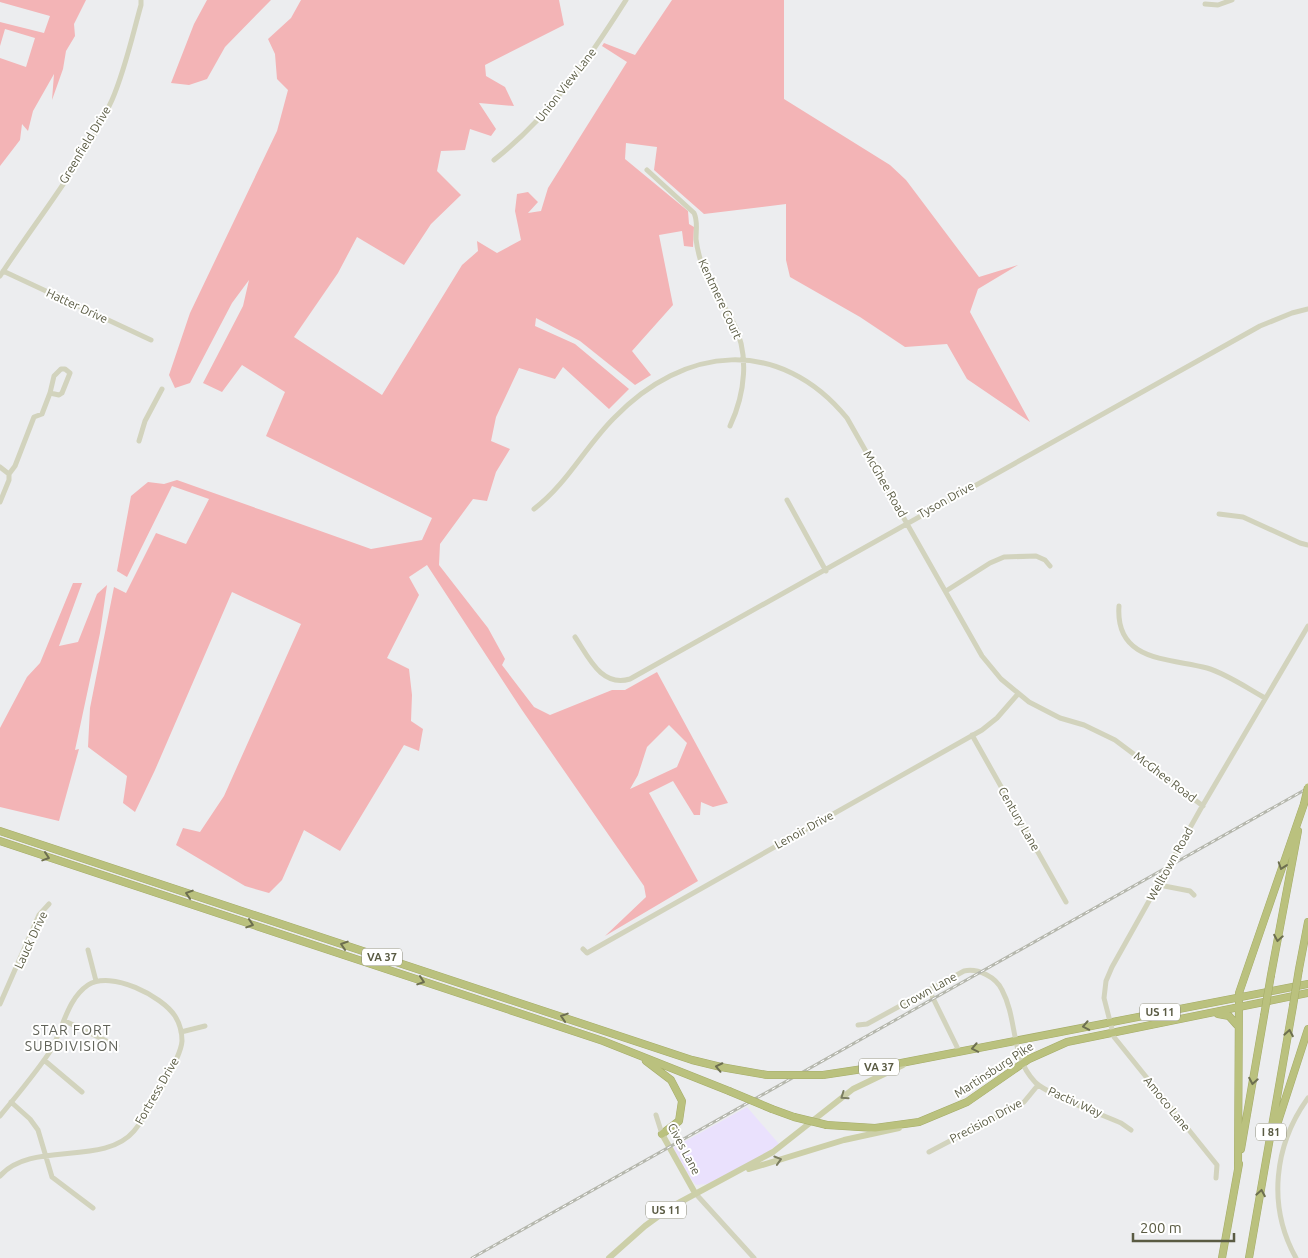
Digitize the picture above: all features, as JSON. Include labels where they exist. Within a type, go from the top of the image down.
[{"type":"highway","name":"I 81","points":[[1222,1258],[1264,1016],[1308,787]]},
{"type":"highway","points":[[1238,1168],[1238,996],[1242,979],[1304,804]]},
{"type":"highway","name":"VA 37","points":[[0,831],[692,1060],[728,1069],[767,1075],[823,1074],[936,1055]]},
{"type":"highway","name":"VA 37","points":[[0,841],[532,1017],[620,1048],[794,1117],[827,1125],[875,1128],[929,1119]]},
{"type":"highway","name":"I 81","points":[[1249,1258],[1308,922]]},
{"type":"highway","points":[[1200,1004],[1232,992],[1242,979]]},
{"type":"highway","name":"Martinsburg Pike","points":[[936,1055],[1307,983]]},
{"type":"highway","name":"Martinsburg Pike","points":[[929,1119],[967,1102],[1043,1051],[1067,1042],[1308,994]]},
{"type":"highway","points":[[1205,1014],[1229,1016],[1236,1022],[1238,1029]]},
{"type":"highway","points":[[532,1017],[639,1058],[664,1074],[679,1092],[683,1106],[676,1124],[662,1134]]},
{"type":"highway","points":[[1265,1171],[1308,1029]]},
{"type":"main road","name":"US 11","points":[[609,1258],[659,1215],[695,1193],[732,1175],[782,1146],[831,1105],[864,1083],[892,1069],[936,1055]]},
{"type":"main road","name":"US 11","points":[[732,1175],[844,1140],[929,1119]]},
{"type":"main road","name":"Cives Lane","points":[[662,1134],[695,1193]]},
{"type":"street","name":"Greenfield Drive","points":[[2,274],[62,184],[106,112],[119,84],[141,0]]},
{"type":"street","name":"Union View Lane","points":[[494,160],[533,126],[558,99],[580,70],[626,0]]},
{"type":"street","points":[[1205,4],[1218,5],[1232,0]]},
{"type":"street","name":"Kentmere Court","points":[[647,170],[692,210],[696,217],[700,258],[712,289],[737,330],[743,360],[742,391],[730,426]]},
{"type":"street","name":"Hatter Drive","points":[[2,274],[151,340]]},
{"type":"street","name":"Tyson Drive","points":[[575,637],[601,674],[613,681],[624,680],[646,671],[826,570],[907,522],[1260,326],[1292,313],[1308,310]]},
{"type":"street","name":"McGhee Road","points":[[534,510],[552,496],[613,419],[651,386],[670,375],[694,365],[720,360],[743,360],[772,365],[798,375],[830,398],[847,418],[988,664],[1000,679],[1018,694],[1060,718],[1115,740],[1203,806]]},
{"type":"street","points":[[0,502],[9,480],[9,474],[15,466],[34,417],[42,414],[54,376],[61,370],[68,370],[70,375],[62,392],[59,395],[50,393]]},
{"type":"street","points":[[139,440],[145,421],[162,389]]},
{"type":"street","points":[[0,467],[9,474]]},
{"type":"street","points":[[787,500],[826,570]]},
{"type":"street","points":[[1219,514],[1243,517],[1308,545]]},
{"type":"street","points":[[946,591],[990,563],[1004,557],[1036,556],[1045,560],[1050,566]]},
{"type":"street","points":[[1119,606],[1119,620],[1123,634],[1143,652],[1165,661],[1214,670],[1265,698]]},
{"type":"street","name":"Welltown Road","points":[[1112,1032],[1104,994],[1108,975],[1203,806],[1308,626]]},
{"type":"street","name":"Lenoir Drive","points":[[583,949],[587,953],[972,736],[990,724],[1018,694]]},
{"type":"street","name":"Century Lane","points":[[972,736],[1066,902]]},
{"type":"street","points":[[1159,886],[1190,891],[1194,895]]},
{"type":"street","name":"Lauck Drive","points":[[0,1004],[40,915],[49,904]]},
{"type":"street","points":[[88,950],[96,981]]},
{"type":"street","name":"Crown Lane","points":[[858,1025],[867,1024],[968,970],[987,975],[998,984],[1003,992],[1014,1040]]},
{"type":"street","points":[[0,1116],[44,1060],[80,993],[96,981],[118,981],[132,986],[170,1010],[181,1032],[205,1026]]},
{"type":"street","points":[[928,990],[959,1051]]},
{"type":"street","points":[[65,1021],[117,1046]]},
{"type":"street","name":"Fortress Drive","points":[[0,1176],[15,1164],[46,1156],[104,1147],[129,1136],[139,1123],[178,1057],[182,1042],[181,1032]]},
{"type":"street","name":"Amoco Lane","points":[[1112,1032],[1122,1048],[1217,1165],[1216,1178]]},
{"type":"street","name":"Pactiv Way","points":[[1014,1040],[1022,1064],[1038,1086],[1121,1123],[1131,1130]]},
{"type":"street","points":[[44,1060],[82,1092]]},
{"type":"street","name":"Precision Drive","points":[[928,1152],[1024,1102],[1038,1086]]},
{"type":"street","points":[[1296,1258],[1281,1221],[1278,1172],[1288,1134],[1308,1098]]},
{"type":"street","points":[[11,1102],[35,1124],[41,1136],[52,1177],[93,1208]]},
{"type":"street","name":"Cives Lane","points":[[656,1115],[662,1134]]},
{"type":"street","points":[[695,1193],[754,1258]]},
{"type":"shaded area","points":[[0,0],[86,0],[74,24],[75,36],[66,51],[63,69],[52,100],[54,74],[33,111],[28,131],[22,124],[20,140],[0,166],[0,58],[26,67],[35,38],[5,29],[0,46],[0,22],[44,33],[50,16],[0,2]]},
{"type":"shaded area","points":[[207,0],[271,0],[225,47],[207,79],[189,85],[171,83],[194,24]]},
{"type":"shaded area","points":[[301,0],[559,0],[564,25],[485,65],[486,76],[505,87],[514,106],[479,103],[496,129],[491,136],[470,129],[465,150],[441,151],[437,171],[461,195],[431,224],[404,265],[357,237],[338,273],[294,337],[382,395],[462,265],[478,251],[477,241],[497,253],[521,240],[515,211],[517,194],[528,192],[538,202],[528,213],[541,211],[548,188],[627,62],[602,46],[604,43],[635,55],[672,0],[784,0],[784,99],[890,165],[906,180],[979,277],[1018,265],[978,289],[970,312],[1030,422],[967,379],[947,344],[905,347],[860,317],[790,277],[786,260],[786,204],[704,214],[654,170],[657,147],[626,143],[625,159],[688,211],[689,224],[694,227],[693,247],[684,246],[682,231],[659,235],[673,305],[632,351],[651,375],[635,385],[580,341],[536,318],[535,326],[575,344],[629,389],[609,409],[563,367],[555,379],[519,368],[496,417],[491,441],[510,449],[496,472],[487,501],[473,499],[440,544],[439,565],[488,628],[505,659],[502,665],[534,707],[550,715],[612,690],[625,690],[657,672],[728,803],[713,807],[701,802],[700,815],[694,815],[673,781],[649,793],[698,881],[605,936],[646,897],[644,886],[522,710],[427,565],[409,577],[419,595],[387,658],[409,669],[412,695],[411,721],[423,729],[419,751],[404,745],[340,851],[304,830],[282,880],[269,893],[245,886],[176,845],[183,828],[200,832],[224,796],[301,624],[232,592],[135,812],[123,803],[127,776],[88,747],[90,708],[114,587],[126,593],[156,533],[186,544],[209,499],[172,486],[127,577],[117,571],[131,496],[148,482],[164,484],[177,480],[371,549],[422,540],[432,518],[266,436],[285,392],[242,365],[222,392],[203,383],[243,306],[249,280],[232,303],[190,383],[175,388],[169,375],[190,313],[277,131],[288,90],[277,79],[275,54],[268,39],[291,18]],"holes":[[[669,725],[687,743],[677,767],[630,789],[638,775],[647,747]]]},
{"type":"shaded area","points":[[73,583],[82,583],[59,646],[78,642],[97,594],[107,585],[100,633],[75,750],[79,749],[59,821],[0,807],[0,728],[27,677],[40,663]]},
{"type":"shaded area","points":[[747,1107],[779,1144],[762,1156],[707,1184],[696,1185],[673,1148]]},
{"type":"railway","points":[[472,1258],[1308,788]]},
{"type":"district","name":"STAR FORT SUBDIVISION","points":[[72,1038]]}]
